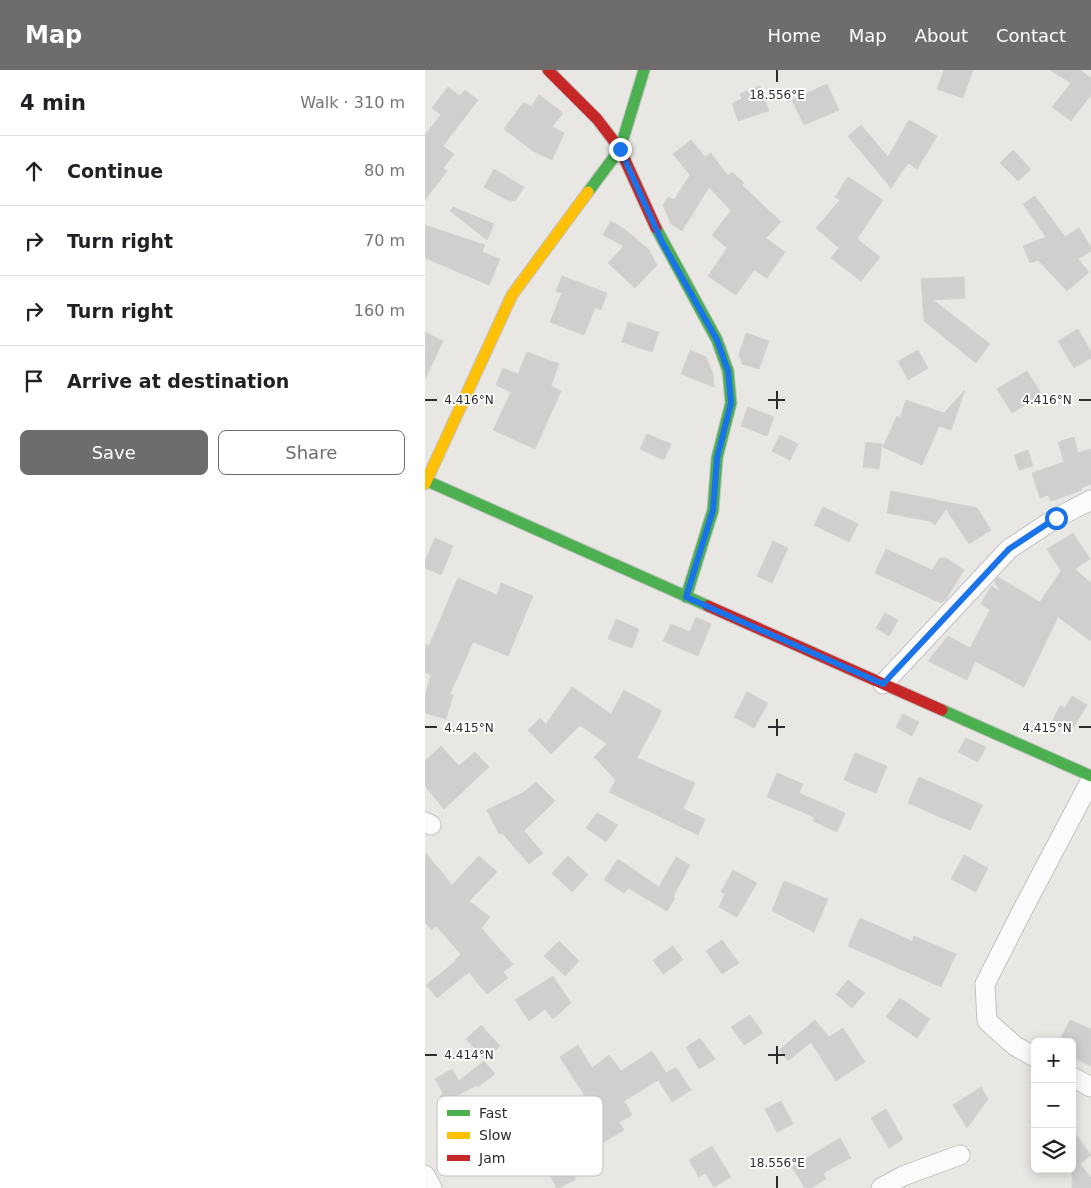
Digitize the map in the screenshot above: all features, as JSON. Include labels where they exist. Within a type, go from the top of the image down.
[{"type":"street","points":[[547,70],[597,119],[620,149],[662,242],[717,340],[728,371],[731,403],[717,458],[713,510],[686,597]]},
{"type":"street","points":[[644,70],[620,149],[512,295],[426,482],[1091,776]]},
{"type":"street","points":[[883,684],[1009,549],[1056,518],[1091,500]]},
{"type":"street","points":[[1031,1055],[1015,1046],[987,1021],[985,984],[1091,780]]},
{"type":"street","points":[[1076,1079],[1091,1088]]},
{"type":"street","points":[[881,1188],[903,1176],[960,1154]]},
{"type":"street","points":[[425,1175],[431,1188]]},
{"type":"building","points":[[944,70],[973,70],[963,98],[937,89]]},
{"type":"building","points":[[1050,70],[1080,70],[1091,78],[1091,95],[1071,121],[1052,107],[1071,83]]},
{"type":"building","points":[[827,84],[839,110],[804,125],[792,100]]},
{"type":"building","points":[[760,86],[769,111],[738,121],[732,103],[742,99],[740,94]]},
{"type":"building","points":[[448,87],[460,96],[465,90],[478,100],[443,146],[454,154],[443,168],[447,171],[425,200],[425,135],[441,115],[432,108]]},
{"type":"building","points":[[539,95],[563,113],[552,127],[564,133],[552,160],[533,151],[504,129],[524,102],[531,107]]},
{"type":"building","points":[[909,120],[937,136],[917,169],[908,163],[891,188],[848,136],[861,125],[888,157]]},
{"type":"building","points":[[691,140],[705,157],[711,153],[728,176],[732,172],[744,183],[742,185],[781,222],[766,238],[785,252],[767,278],[754,270],[736,295],[708,276],[727,248],[712,235],[731,211],[709,187],[682,231],[671,224],[663,205],[668,197],[674,200],[690,175],[673,154]]},
{"type":"building","points":[[1013,150],[1031,169],[1018,181],[1000,163]]},
{"type":"building","points":[[494,169],[524,187],[515,201],[509,201],[484,187]]},
{"type":"building","points":[[848,177],[883,200],[857,239],[880,257],[861,281],[831,258],[839,248],[816,228],[840,200],[835,197]]},
{"type":"building","points":[[1035,196],[1065,237],[1079,228],[1091,247],[1091,251],[1078,259],[1089,272],[1067,291],[1038,260],[1030,263],[1023,246],[1046,237],[1023,204]]},
{"type":"building","points":[[453,207],[494,224],[487,240],[450,211]]},
{"type":"building","points":[[611,221],[627,231],[649,250],[657,265],[635,288],[608,263],[624,246],[603,235]]},
{"type":"building","points":[[425,225],[485,245],[482,252],[500,259],[489,285],[425,258]]},
{"type":"building","points":[[562,276],[607,293],[601,310],[595,308],[584,335],[550,322],[562,293],[556,291]]},
{"type":"building","points":[[964,277],[965,298],[933,300],[990,344],[976,363],[924,321],[921,279]]},
{"type":"building","points":[[628,322],[659,332],[652,352],[622,342]]},
{"type":"building","points":[[1078,329],[1091,352],[1091,358],[1074,368],[1058,341]]},
{"type":"building","points":[[425,332],[443,341],[425,379]]},
{"type":"building","points":[[746,333],[769,341],[759,369],[742,364],[739,354]]},
{"type":"building","points":[[690,350],[706,357],[713,374],[714,387],[681,374]]},
{"type":"building","points":[[918,350],[928,368],[908,380],[898,361]]},
{"type":"building","points":[[527,352],[559,364],[551,386],[561,391],[535,449],[493,430],[511,392],[496,385],[503,368],[518,374]]},
{"type":"building","points":[[1027,371],[1042,395],[1012,413],[997,389]]},
{"type":"building","points":[[965,390],[951,430],[939,426],[922,465],[883,447],[897,416],[900,418],[906,400],[944,413]]},
{"type":"building","points":[[748,407],[774,417],[767,436],[741,426]]},
{"type":"building","points":[[647,434],[671,444],[664,460],[640,449]]},
{"type":"building","points":[[780,435],[798,444],[790,460],[772,451]]},
{"type":"building","points":[[1074,437],[1078,453],[1091,449],[1091,484],[1081,488],[1082,490],[1051,501],[1048,495],[1040,498],[1032,473],[1064,462],[1058,442]]},
{"type":"building","points":[[866,442],[882,444],[879,469],[863,467]]},
{"type":"building","points":[[1028,450],[1033,466],[1019,470],[1014,455]]},
{"type":"building","points":[[891,491],[977,508],[991,530],[969,544],[946,509],[935,525],[930,521],[887,513]]},
{"type":"building","points":[[823,507],[858,524],[849,542],[814,525]]},
{"type":"building","points":[[1073,533],[1090,559],[1075,569],[1091,583],[1091,641],[1058,617],[1024,687],[975,661],[967,680],[928,661],[948,636],[970,648],[990,610],[981,604],[991,586],[1001,592],[994,581],[998,577],[1040,602],[1061,571],[1047,549]]},
{"type":"building","points":[[435,538],[453,546],[441,575],[425,568],[425,561]]},
{"type":"building","points":[[773,541],[788,548],[772,583],[757,576]]},
{"type":"building","points":[[886,549],[932,570],[940,558],[946,558],[964,570],[946,599],[941,603],[875,573]]},
{"type":"building","points":[[458,578],[497,595],[501,583],[533,596],[508,656],[473,642],[450,694],[453,695],[446,719],[425,713],[425,695],[431,675],[425,672],[425,644],[429,646]]},
{"type":"building","points":[[885,613],[898,620],[889,636],[876,628]]},
{"type":"building","points":[[696,617],[711,624],[698,656],[663,641],[671,624],[690,632]]},
{"type":"building","points":[[616,619],[639,629],[632,648],[608,639]]},
{"type":"building","points":[[572,687],[611,714],[624,690],[662,711],[637,758],[695,783],[683,809],[705,819],[698,835],[609,792],[616,780],[594,757],[607,744],[580,725],[551,754],[528,730],[540,718],[546,724]]},
{"type":"building","points":[[747,692],[768,703],[754,728],[734,717]]},
{"type":"building","points":[[1072,696],[1087,705],[1071,731],[1052,722],[1060,706],[1065,708]]},
{"type":"building","points":[[903,714],[919,722],[912,736],[896,727]]},
{"type":"building","points":[[966,738],[986,747],[978,762],[958,752]]},
{"type":"building","points":[[441,746],[459,766],[475,752],[489,767],[444,809],[425,786],[425,761]]},
{"type":"building","points":[[855,753],[887,766],[876,793],[844,780]]},
{"type":"building","points":[[777,773],[803,784],[799,793],[845,813],[837,832],[813,821],[814,817],[767,797]]},
{"type":"building","points":[[919,777],[983,805],[970,830],[908,803]]},
{"type":"building","points":[[536,782],[555,801],[524,831],[543,853],[529,864],[502,833],[499,834],[487,810],[524,792]]},
{"type":"building","points":[[597,813],[618,825],[606,842],[586,828]]},
{"type":"building","points":[[425,852],[452,885],[479,856],[497,872],[469,901],[490,917],[481,928],[513,964],[503,972],[508,978],[487,994],[469,972],[437,998],[426,985],[456,961],[461,954],[436,926],[432,930],[425,922]]},
{"type":"building","points":[[964,855],[988,868],[976,892],[951,879]]},
{"type":"building","points":[[568,856],[588,875],[572,892],[552,873]]},
{"type":"building","points":[[676,857],[690,865],[667,911],[628,888],[624,893],[604,880],[618,859],[659,887]]},
{"type":"building","points":[[733,870],[757,883],[737,917],[719,907],[725,894],[721,892]]},
{"type":"building","points":[[784,881],[828,899],[814,932],[772,911]]},
{"type":"building","points":[[860,918],[912,941],[914,936],[956,954],[941,987],[848,946]]},
{"type":"building","points":[[722,940],[739,963],[722,974],[706,951]]},
{"type":"building","points":[[559,941],[579,961],[565,976],[544,956]]},
{"type":"building","points":[[673,946],[683,960],[663,974],[653,960]]},
{"type":"building","points":[[553,976],[571,1003],[553,1019],[545,1009],[529,1021],[515,1000]]},
{"type":"building","points":[[848,980],[865,993],[852,1008],[836,994]]},
{"type":"building","points":[[900,998],[930,1019],[917,1038],[886,1017]]},
{"type":"building","points":[[750,1015],[763,1033],[744,1045],[731,1027]]},
{"type":"building","points":[[815,1020],[829,1037],[843,1028],[865,1062],[836,1081],[811,1042],[788,1061],[779,1050]]},
{"type":"building","points":[[1070,1020],[1091,1029],[1091,1066],[1076,1059],[1076,1038],[1061,1038]]},
{"type":"building","points":[[481,1025],[500,1046],[485,1060],[466,1039]]},
{"type":"building","points":[[700,1038],[715,1059],[699,1069],[686,1047]]},
{"type":"building","points":[[578,1045],[592,1068],[609,1055],[621,1071],[652,1051],[666,1073],[676,1067],[691,1090],[672,1102],[658,1080],[624,1101],[632,1115],[619,1122],[624,1130],[603,1142],[603,1096],[585,1096],[560,1057]]},
{"type":"building","points":[[484,1061],[495,1074],[478,1087],[477,1085],[457,1096],[440,1096],[443,1093],[435,1079],[452,1069],[459,1081]]},
{"type":"building","points":[[981,1087],[988,1099],[967,1128],[953,1105]]},
{"type":"building","points":[[781,1101],[793,1124],[777,1132],[765,1109]]},
{"type":"building","points":[[886,1109],[903,1139],[889,1148],[871,1118]]},
{"type":"building","points":[[1076,1134],[1091,1155],[1080,1164],[1091,1178],[1091,1188],[1072,1188],[1072,1173],[1076,1173]]},
{"type":"building","points":[[840,1138],[851,1158],[823,1173],[826,1179],[811,1188],[805,1188],[792,1167]]},
{"type":"building","points":[[712,1146],[731,1177],[714,1187],[705,1173],[699,1177],[689,1160]]},
{"type":"building","points":[[550,1176],[574,1176],[576,1179],[557,1188]]},
{"type":"traffic: fast","points":[[588,192],[620,149],[644,70]]},
{"type":"traffic: fast","points":[[656,228],[717,340],[728,371],[731,403],[717,458],[713,510],[686,597]]},
{"type":"traffic: fast","points":[[425,480],[708,606]]},
{"type":"traffic: fast","points":[[942,710],[1091,776]]},
{"type":"traffic: slow","points":[[425,484],[512,295],[588,192]]},
{"type":"traffic: jam","points":[[548,70],[597,119],[620,149],[656,228]]},
{"type":"traffic: jam","points":[[708,606],[942,710]]},
{"type":"route","points":[[620,149],[662,242],[717,340],[728,371],[731,403],[717,458],[713,510],[686,597],[883,684],[1009,549],[1056,518]]}]
